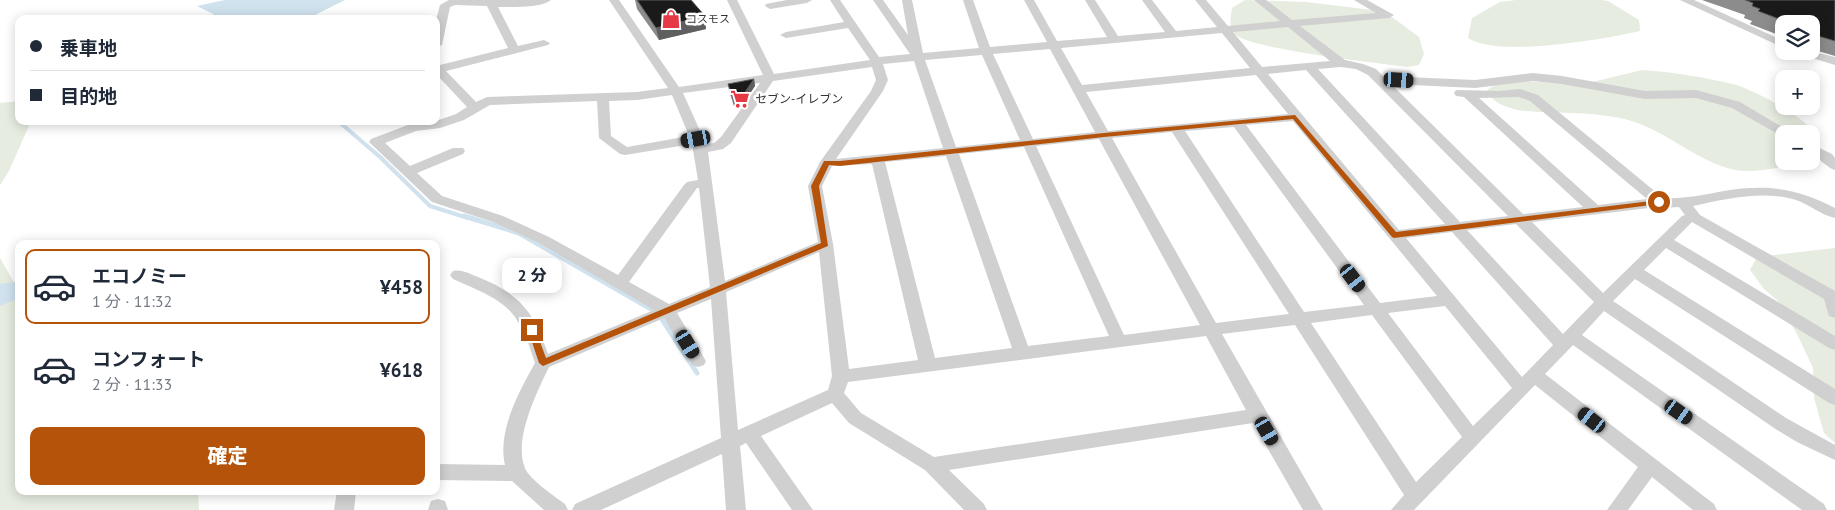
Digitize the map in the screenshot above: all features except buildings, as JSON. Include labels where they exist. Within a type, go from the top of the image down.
[{"type":"street","points":[[440,27],[445,5],[454,2],[518,4],[546,0]]},
{"type":"street","points":[[614,0],[676,91],[698,144],[705,182],[718,290],[736,510]]},
{"type":"street","points":[[732,0],[770,77]]},
{"type":"street","points":[[770,6],[807,0]]},
{"type":"street","points":[[582,510],[835,394],[841,376],[826,244],[815,186],[827,162],[877,91],[882,80],[876,62],[835,0]]},
{"type":"street","points":[[878,0],[918,57]]},
{"type":"street","points":[[908,0],[918,57],[1022,353]]},
{"type":"street","points":[[968,0],[986,52],[1119,341]]},
{"type":"street","points":[[1029,0],[1210,330],[1313,510]]},
{"type":"street","points":[[1090,0],[1115,40]]},
{"type":"street","points":[[1147,0],[1173,35]]},
{"type":"street","points":[[1200,0],[1447,300],[1529,382],[1650,465],[1707,510]]},
{"type":"street","points":[[1259,0],[1341,64]]},
{"type":"street","points":[[440,124],[460,117],[487,101],[638,96],[918,57],[1389,15],[1358,0]]},
{"type":"street","points":[[1685,0],[1775,41]]},
{"type":"street","points":[[491,4],[514,50]]},
{"type":"street","points":[[786,35],[852,24]]},
{"type":"street","points":[[440,67],[544,43]]},
{"type":"street","points":[[1820,57],[1835,61]]},
{"type":"street","points":[[1078,89],[1341,64],[1359,66],[1372,72],[1603,302],[1780,423],[1835,453]]},
{"type":"street","points":[[1309,66],[1454,228],[1568,340],[1817,510]]},
{"type":"street","points":[[440,71],[476,108]]},
{"type":"street","points":[[603,98],[605,138],[625,151],[698,144],[718,146],[726,140],[770,77]]},
{"type":"street","points":[[1385,83],[1475,84],[1534,77],[1562,80],[1645,95],[1696,94],[1736,105],[1775,127]]},
{"type":"street","points":[[1385,83],[1467,93],[1499,95],[1520,93],[1534,98],[1659,202],[1833,295],[1835,312]]},
{"type":"street","points":[[1467,93],[1595,210]]},
{"type":"street","points":[[827,162],[840,163],[1295,117]]},
{"type":"street","points":[[1237,122],[1473,439]]},
{"type":"street","points":[[433,125],[413,128],[376,142],[437,199],[498,219],[544,240],[620,283],[660,313],[698,361]]},
{"type":"street","points":[[1176,128],[1415,496]]},
{"type":"street","points":[[408,172],[458,151]]},
{"type":"street","points":[[1830,156],[1835,166]]},
{"type":"street","points":[[878,159],[928,365]]},
{"type":"street","points":[[620,283],[692,184],[705,182]]},
{"type":"street","points":[[1394,235],[1659,202],[1683,203],[1741,192],[1760,191],[1798,196],[1835,214]]},
{"type":"street","points":[[1683,203],[1691,219]]},
{"type":"street","points":[[1401,510],[1529,382],[1603,302],[1664,241],[1691,219]]},
{"type":"street","points":[[1664,241],[1835,344]]},
{"type":"street","points":[[516,473],[512,451],[524,404],[543,363],[826,244]]},
{"type":"street","points":[[1634,271],[1835,398]]},
{"type":"street","points":[[458,275],[501,294],[516,309],[532,330],[543,363]]},
{"type":"street","points":[[841,376],[1447,300]]},
{"type":"street","points":[[835,394],[855,418],[932,465],[977,510]]},
{"type":"street","points":[[932,465],[1258,415]]},
{"type":"street","points":[[749,433],[804,510]]},
{"type":"street","points":[[1617,510],[1650,465]]},
{"type":"street","points":[[440,472],[460,470],[516,473],[558,510]]},
{"type":"street","points":[[344,510],[346,495]]},
{"type":"shaded area","points":[[1245,0],[1306,2],[1372,10],[1392,17],[1419,37],[1424,54],[1419,65],[1407,67],[1288,50],[1245,40],[1235,34],[1231,28],[1230,21],[1232,8]]},
{"type":"shaded area","points":[[1516,0],[1608,1],[1639,20],[1640,31],[1578,42],[1526,47],[1482,44],[1468,38],[1472,18],[1500,2]]},
{"type":"shaded area","points":[[1642,70],[1677,73],[1722,81],[1741,87],[1775,103],[1775,115],[1794,115],[1807,125],[1775,125],[1775,168],[1743,171],[1720,166],[1650,128],[1635,122],[1594,114],[1517,110],[1499,103],[1492,98],[1487,90],[1498,83],[1521,81],[1584,84]]},
{"type":"shaded area","points":[[15,101],[15,125],[29,125],[9,171],[0,185],[0,103]]},
{"type":"shaded area","points":[[1835,248],[1835,443],[1824,433],[1814,398],[1813,368],[1798,336],[1778,301],[1764,289],[1750,270],[1757,257]]},
{"type":"shaded area","points":[[0,258],[15,284],[15,495],[198,495],[199,510],[0,510]]},
{"type":"water","points":[[225,0],[345,0],[315,15],[213,15],[197,6]]},
{"type":"water","points":[[15,282],[15,300],[0,306],[0,284]]},
{"type":"waterway","points":[[343,125],[380,157],[430,206],[468,218]]},
{"type":"waterway","points":[[464,216],[519,233],[651,309],[661,318],[697,373]]},
{"type":"place","name":"コスモス","points":[[671,19]]},
{"type":"place","name":"セブン-イレブン","points":[[740,99]]},
{"type":"route","points":[[532,330],[543,363],[622,328],[826,244],[815,186],[827,162],[840,163],[1295,117],[1394,235],[1659,202]]}]
